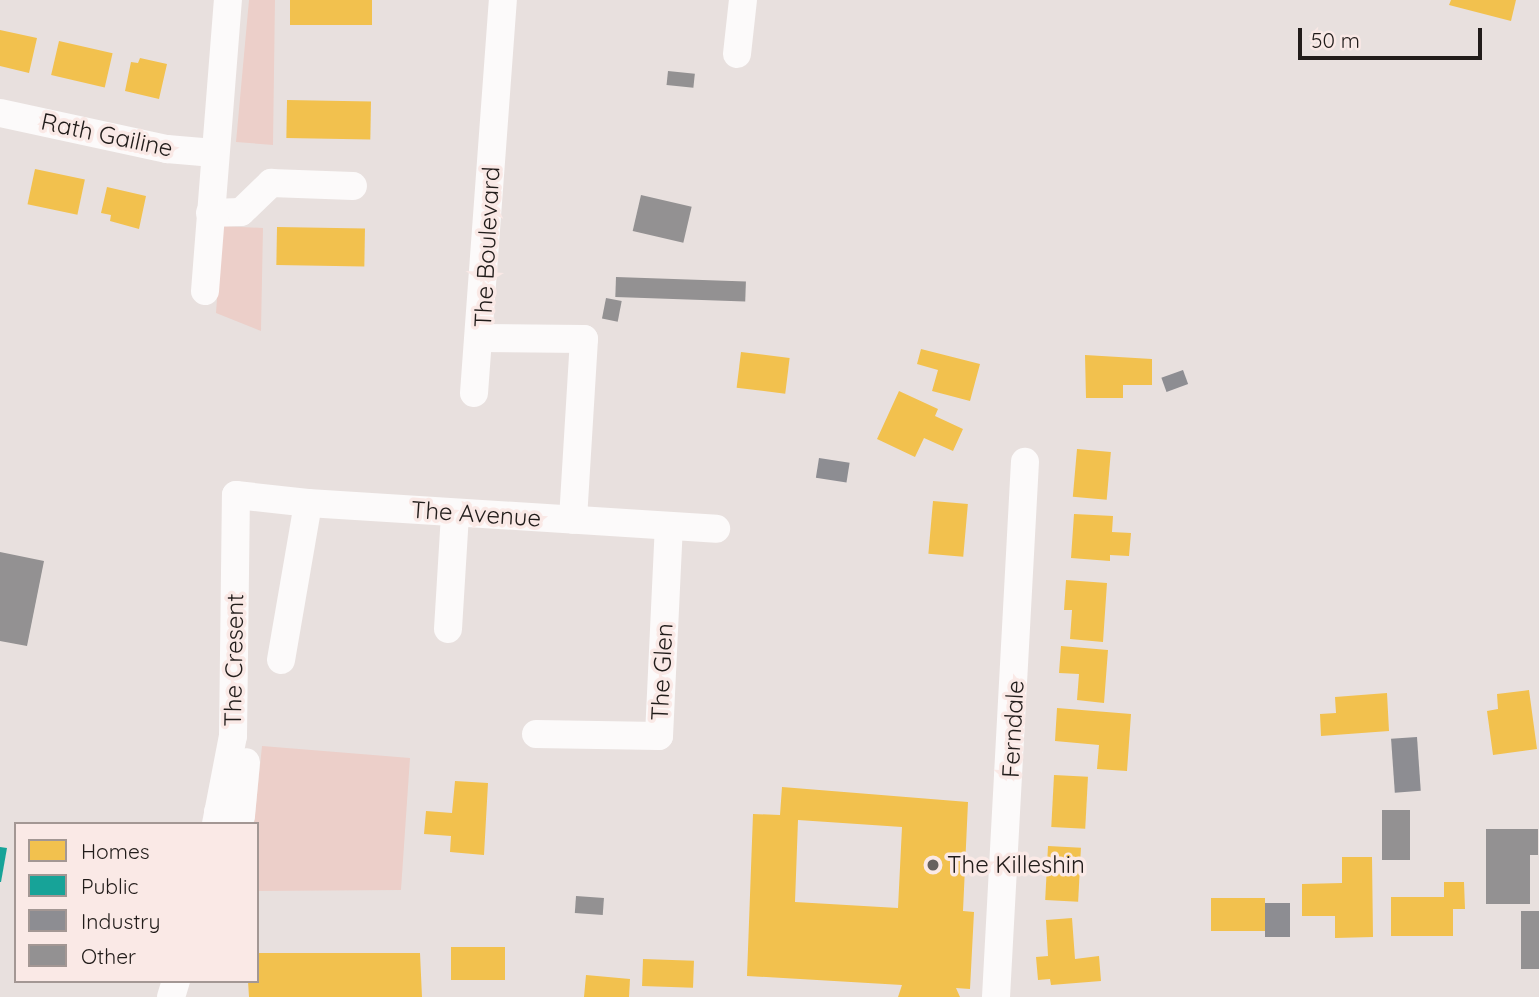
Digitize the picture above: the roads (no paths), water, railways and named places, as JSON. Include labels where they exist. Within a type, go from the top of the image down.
[{"type":"street","points":[[205,291],[228,0]]},
{"type":"street","name":"The Boulevard","points":[[503,0],[479,338],[584,339],[573,520]]},
{"type":"street","points":[[737,54],[743,0]]},
{"type":"street","name":"Rath Gailine","points":[[0,113],[167,149],[215,153]]},
{"type":"street","points":[[210,213],[241,212],[271,183],[353,186]]},
{"type":"street","points":[[474,393],[479,338]]},
{"type":"street","name":"Ferndale","points":[[996,997],[1025,462]]},
{"type":"street","name":"The Avenue","points":[[236,495],[308,503],[716,528]]},
{"type":"street","name":"The Cresent","points":[[229,819],[233,736],[236,495]]},
{"type":"street","points":[[281,660],[308,503]]},
{"type":"street","points":[[448,629],[455,513]]},
{"type":"street","name":"The Glen","points":[[536,734],[659,736],[669,526]]},
{"type":"street","points":[[229,819],[246,762]]},
{"type":"place","name":"The Killeshin","points":[[933,865]]}]
